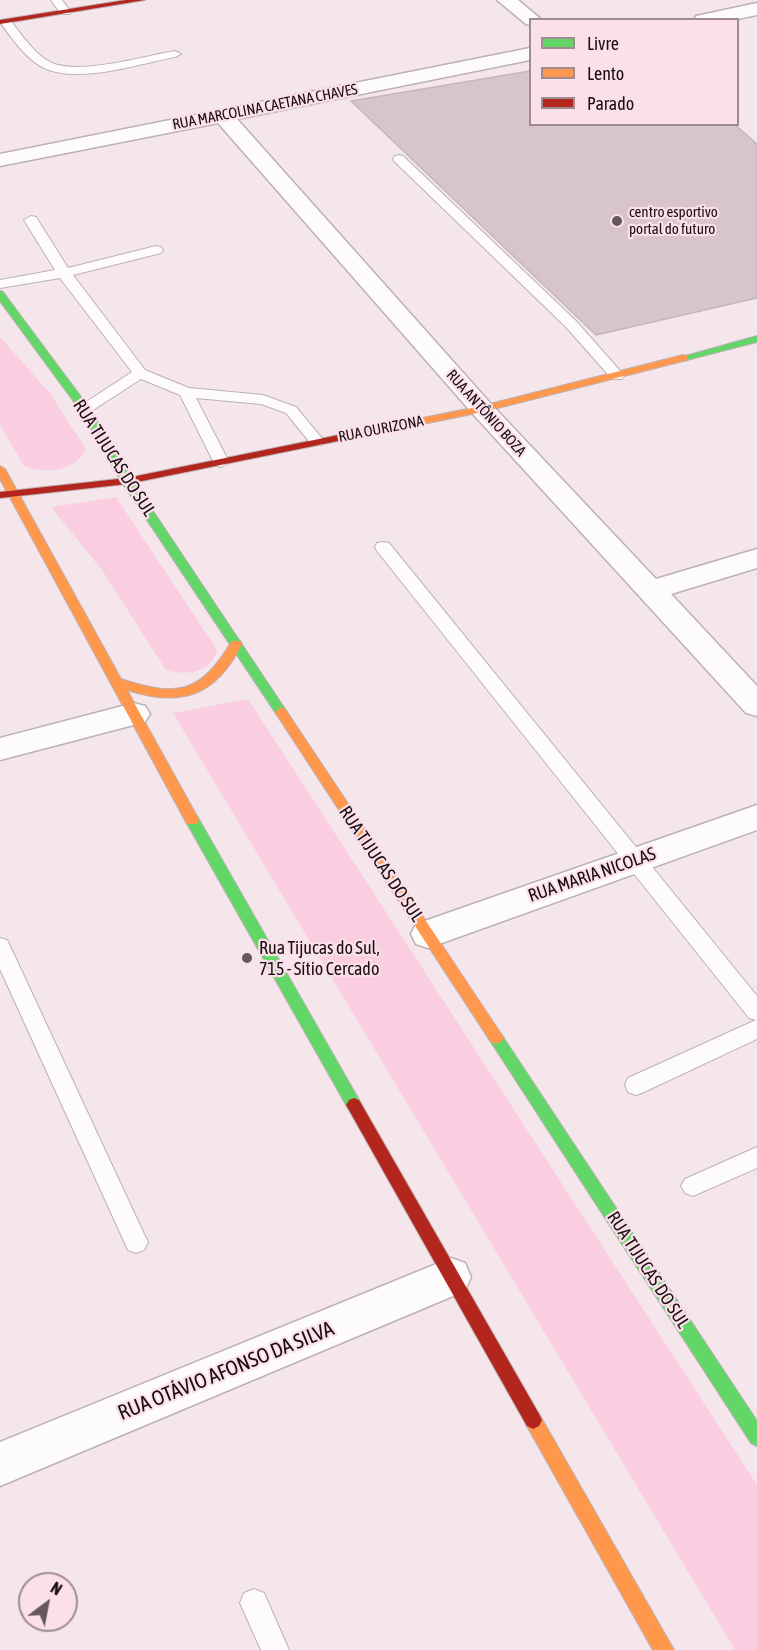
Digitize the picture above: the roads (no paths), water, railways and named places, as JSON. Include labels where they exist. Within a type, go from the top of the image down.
[{"type":"main road","points":[[3,22],[141,0]]},
{"type":"main road","name":"RUA TIJUCAS DO SUL","points":[[0,294],[85,409],[127,481],[428,934],[757,1437]]},
{"type":"main road","name":"RUA OURIZONA","points":[[6,494],[127,481],[482,409],[757,339]]},
{"type":"main road","points":[[0,469],[6,494],[116,682],[664,1650]]},
{"type":"main road","points":[[116,682],[133,690],[153,694],[175,694],[195,688],[212,681],[224,670],[232,658],[236,645]]},
{"type":"street","points":[[506,0],[530,18]]},
{"type":"street","points":[[713,18],[757,9]]},
{"type":"street","name":"RUA MARCOLINA CAETANA CHAVES","points":[[0,160],[529,54]]},
{"type":"street","name":"RUA ANTÔNIO BOZA","points":[[222,115],[482,409],[757,705]]},
{"type":"street","points":[[652,590],[757,558]]},
{"type":"street","points":[[0,749],[134,714]]},
{"type":"street","name":"RUA MARIA NICOLAS","points":[[428,934],[757,817]]},
{"type":"street","name":"RUA OTÁVIO AFONSO DA SILVA","points":[[0,1464],[451,1277]]},
{"type":"lane","points":[[56,0],[65,12]]},
{"type":"lane","points":[[3,22],[45,64],[59,69],[76,72],[175,54]]},
{"type":"lane","points":[[399,159],[571,324],[617,376]]},
{"type":"lane","points":[[31,220],[64,273],[140,373],[186,392],[263,400],[291,410],[317,442]]},
{"type":"lane","points":[[0,284],[64,273],[156,250]]},
{"type":"lane","points":[[85,409],[140,373]]},
{"type":"lane","points":[[186,392],[221,462]]},
{"type":"lane","points":[[382,547],[757,1012]]},
{"type":"lane","points":[[0,946],[136,1242]]},
{"type":"lane","points":[[636,1085],[757,1029]]},
{"type":"lane","points":[[693,1186],[757,1157]]},
{"type":"lane","points":[[254,1603],[275,1650]]},
{"type":"place","name":"centro esportivo portal do futuro","points":[[617,221]]},
{"type":"place","name":"Rua Tijucas do Sul, 715 - Sítio Cercado","points":[[247,958]]}]
